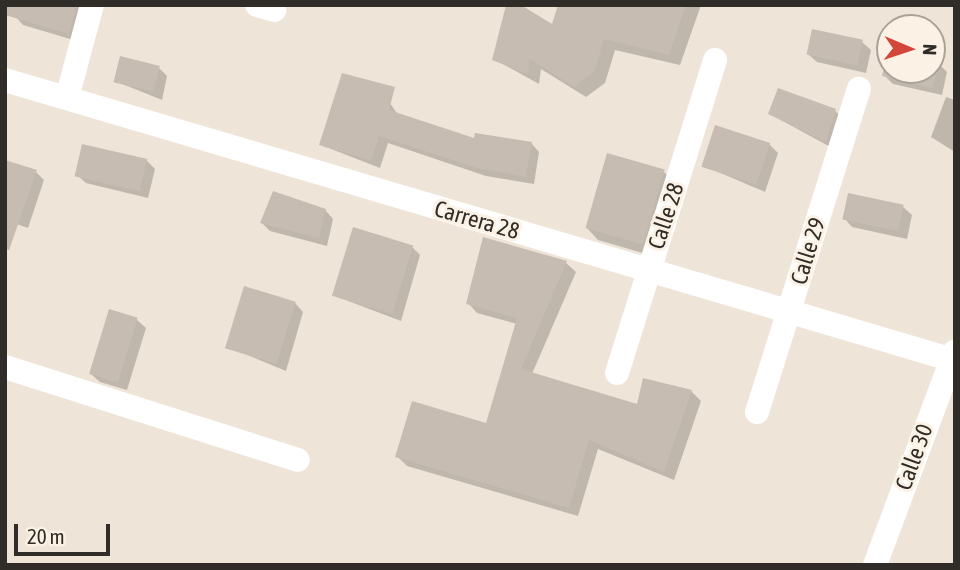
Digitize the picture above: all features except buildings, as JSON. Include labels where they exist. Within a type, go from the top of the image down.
[{"type":"street","points":[[67,98],[92,5]]},
{"type":"street","name":"Calle 28","points":[[617,373],[715,60]]},
{"type":"street","name":"Carrera 28","points":[[5,80],[789,312],[952,355]]},
{"type":"street","name":"Calle 29","points":[[757,412],[859,89]]},
{"type":"street","name":"Calle 30","points":[[875,565],[952,355]]},
{"type":"street","points":[[5,368],[298,460]]}]
